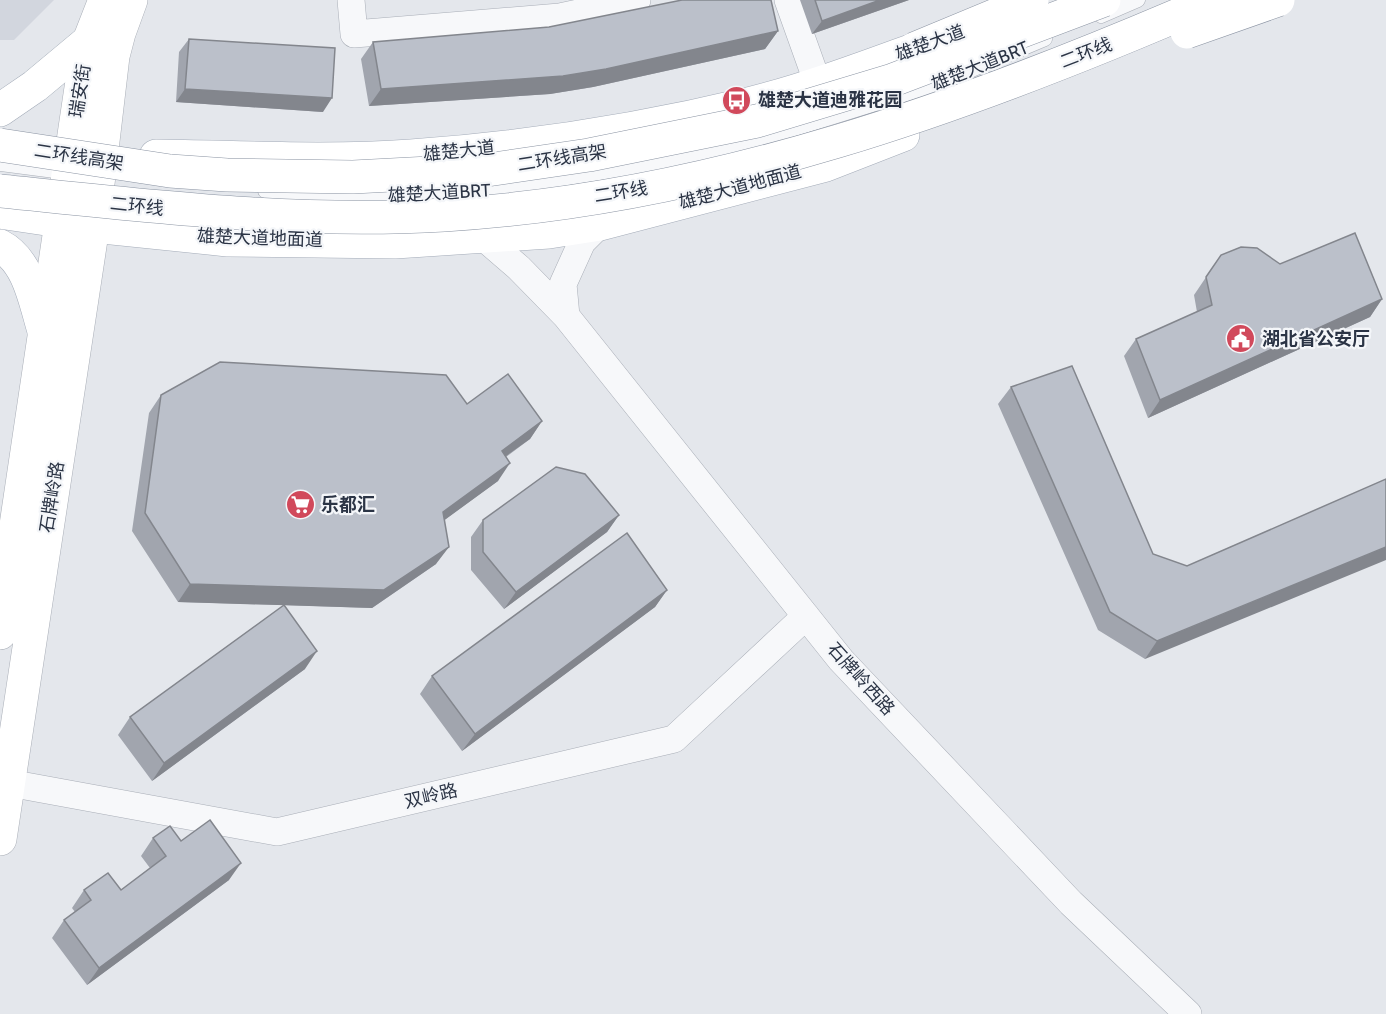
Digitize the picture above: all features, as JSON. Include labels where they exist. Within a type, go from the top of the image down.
[{"type":"main road","name":"瑞安街","points":[[81,164],[88,41],[105,0]]},
{"type":"main road","name":"瑞安街","points":[[61,221],[81,164],[119,33],[131,0]]},
{"type":"main road","points":[[81,164],[121,149],[303,159],[473,155],[562,143],[683,119],[775,97],[916,48],[1032,0]]},
{"type":"main road","name":"雄楚大道","points":[[0,138],[81,164],[409,156],[568,140],[753,103],[818,84],[962,32],[1041,0]]},
{"type":"main road","name":"二环线","points":[[0,191],[165,209],[301,216],[443,215],[511,209],[657,187],[738,170],[876,129],[1094,25],[1213,0]]},
{"type":"main road","name":"雄楚大道地面道","points":[[0,212],[93,226],[228,240],[395,242],[549,232],[600,224],[825,165],[1025,87],[1237,0]]},
{"type":"main road","points":[[1094,25],[1152,42],[1278,0]]},
{"type":"main road","name":"二环线高架","points":[[0,145],[81,164],[227,175],[353,177],[487,170],[589,155],[757,121],[893,80],[1094,25]]},
{"type":"main road","points":[[0,110],[35,86],[88,41]]},
{"type":"main road","name":"石牌岭路","points":[[0,839],[93,226],[81,164]]},
{"type":"main road","name":"石牌岭路","points":[[0,633],[61,221]]},
{"type":"main road","points":[[0,246],[9,251],[25,275],[44,331]]},
{"type":"street","points":[[351,0],[354,34],[560,17],[637,0]]},
{"type":"street","points":[[788,0],[818,84]]},
{"type":"street","points":[[566,316],[563,284],[582,242],[600,224]]},
{"type":"street","name":"石牌岭西路","points":[[482,236],[519,268],[566,316],[841,660],[1062,894],[1188,1014]]},
{"type":"street","name":"双岭路","points":[[9,783],[277,832],[674,739],[806,616]]},
{"type":"lane","points":[[1094,25],[1138,0]]},
{"type":"lane","name":"雄楚大道BRT","points":[[146,181],[336,197],[434,196],[494,190],[663,164],[772,136],[936,85],[1053,36]]},
{"type":"lane","points":[[0,164],[81,164]]},
{"type":"shaded area","points":[[0,0],[54,0],[14,40],[0,40]]},
{"type":"building","points":[[682,0],[771,0],[778,31],[606,69],[563,76],[381,89],[373,42],[549,27]]},
{"type":"building","points":[[815,0],[880,0],[822,21]]},
{"type":"building","points":[[189,39],[335,48],[332,98],[185,89]]},
{"type":"building","name":"湖北省公安厅","points":[[1355,233],[1382,299],[1160,400],[1136,339],[1212,305],[1206,277],[1221,255],[1241,247],[1257,248],[1280,264]]},
{"type":"building","name":"乐都汇","points":[[220,362],[446,375],[467,404],[508,374],[542,421],[502,451],[510,463],[443,512],[449,547],[384,590],[190,584],[145,513],[161,395]]},
{"type":"building","points":[[1072,366],[1153,554],[1187,566],[1386,479],[1386,547],[1157,641],[1110,612],[1011,387]]},
{"type":"building","points":[[556,467],[585,474],[619,515],[516,592],[483,552],[483,520]]},
{"type":"building","points":[[627,533],[667,590],[475,734],[432,676]]},
{"type":"building","points":[[284,605],[317,651],[164,763],[130,717]]},
{"type":"building","points":[[210,820],[241,863],[99,968],[64,920],[91,900],[84,890],[108,873],[121,890],[166,856],[153,838],[170,826],[181,841]]},
{"type":"place","name":"雄楚大道迪雅花园","points":[[737,100]]},
{"type":"place","name":"湖北省公安厅","points":[[1241,339]]},
{"type":"place","name":"乐都汇","points":[[300,505]]}]
